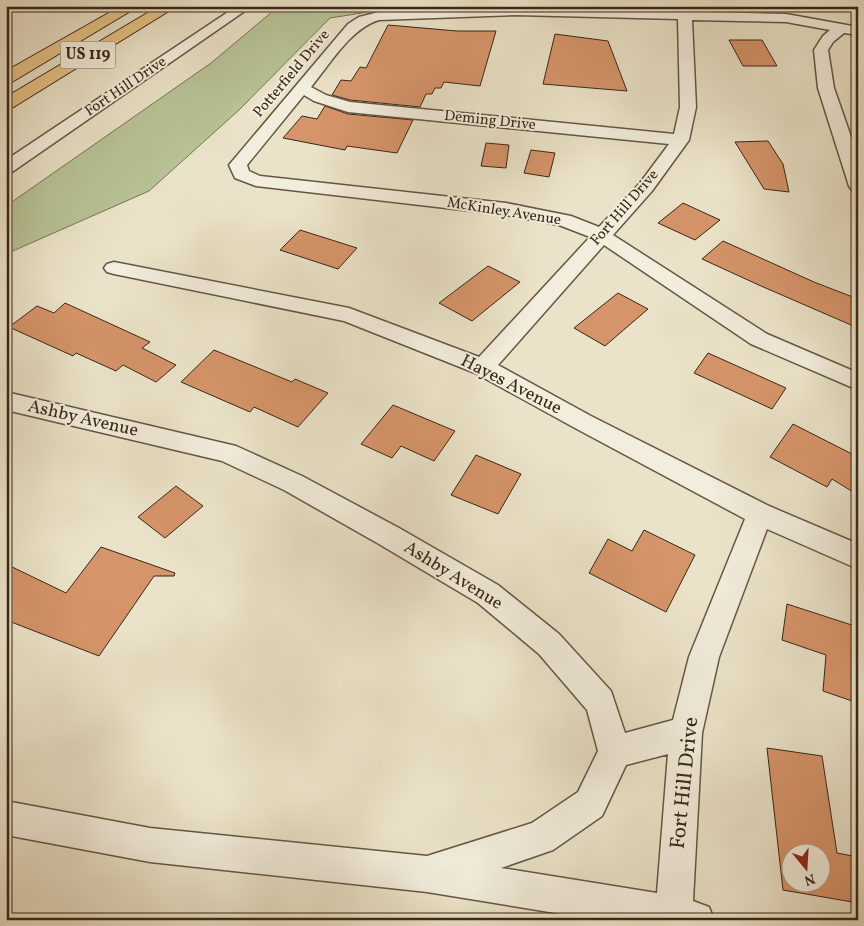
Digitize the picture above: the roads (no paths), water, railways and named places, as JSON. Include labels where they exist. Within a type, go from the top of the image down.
[{"type":"highway","points":[[6,78],[132,6]]},
{"type":"highway","name":"US 119","points":[[6,104],[170,6]]},
{"type":"street","name":"Fort Hill Drive","points":[[6,168],[246,6]]},
{"type":"street","name":"Potterfield Drive","points":[[238,165],[353,27],[364,20],[379,16],[516,11],[786,18],[858,31]]},
{"type":"street","name":"Fort Hill Drive","points":[[482,367],[646,187],[681,140],[688,107],[686,16]]},
{"type":"street","points":[[841,28],[828,39],[821,50],[826,88],[858,186]]},
{"type":"street","name":"Deming Drive","points":[[302,88],[320,98],[348,107],[681,140]]},
{"type":"street","name":"McKinley Avenue","points":[[238,165],[241,174],[256,181],[506,209],[564,220],[601,235],[759,339],[858,382]]},
{"type":"street","name":"Hayes Avenue","points":[[114,268],[350,315],[482,367],[760,514],[858,557]]},
{"type":"street","name":"Ashby Avenue","points":[[6,400],[228,453],[293,483],[390,536],[488,594],[549,644],[600,702],[615,752]]},
{"type":"street","name":"Fort Hill Drive","points":[[685,917],[686,733],[704,657],[760,514]]},
{"type":"street","points":[[427,874],[541,838],[590,804],[615,752],[686,733]]},
{"type":"street","points":[[6,818],[150,845],[427,874],[685,917]]}]
